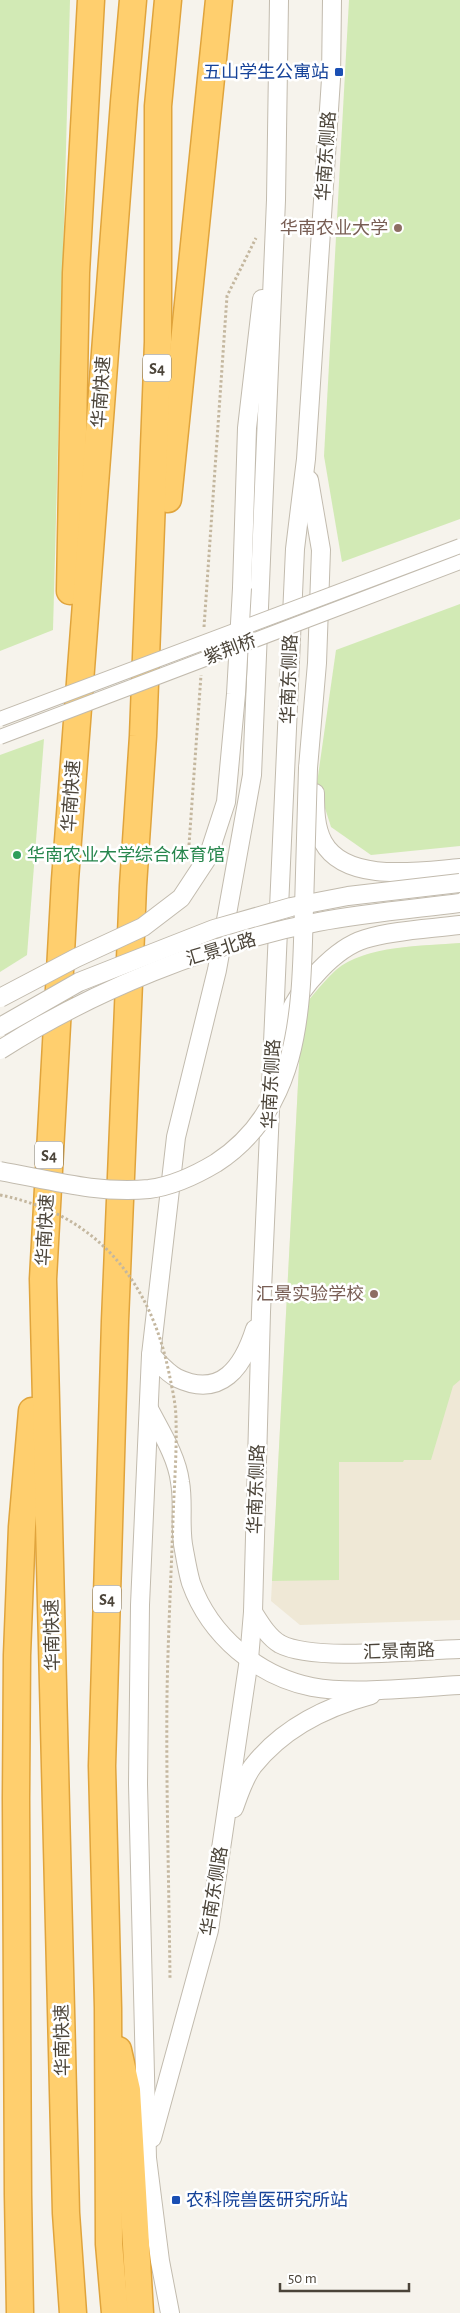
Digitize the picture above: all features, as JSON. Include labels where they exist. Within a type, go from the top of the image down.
[{"type":"highway","points":[[65,880],[76,273],[91,0]]},
{"type":"highway","name":"华南快速","points":[[72,2313],[66,2213],[43,1279],[65,880],[133,0]]},
{"type":"highway","name":"S4","points":[[115,2313],[109,2244],[108,2008],[102,1746],[115,1321],[133,886],[143,736],[158,342],[158,106],[168,0]]},
{"type":"highway","points":[[143,736],[219,0]]},
{"type":"highway","points":[[20,2313],[17,1655],[22,1527],[43,1279]]},
{"type":"highway","points":[[108,2008],[127,2090],[140,2313]]},
{"type":"street","name":"华南东侧路","points":[[170,2313],[160,2261],[147,2158],[138,1784],[140,1605],[151,1355],[176,1137],[217,970],[252,775],[276,200],[279,0]]},
{"type":"street","name":"华南东侧路","points":[[147,2158],[209,1930],[249,1659],[270,1089],[295,549],[306,459],[331,79],[332,0]]},
{"type":"street","points":[[0,998],[76,958],[143,927],[181,898],[208,857],[226,802],[236,694],[242,588],[246,428],[276,200]]},
{"type":"street","points":[[0,1172],[113,1191],[173,1184],[210,1167],[227,1155],[260,1123],[271,1107],[282,1085],[296,1035],[302,970],[308,768],[313,717],[321,550],[306,459]]},
{"type":"street","name":"紫荆桥","points":[[0,719],[460,546]]},
{"type":"street","name":"紫荆桥","points":[[0,737],[460,562]]},
{"type":"street","points":[[313,717],[315,816],[323,841],[332,854],[356,868],[385,872],[460,868]]},
{"type":"street","name":"汇景北路","points":[[0,1027],[79,982],[214,929],[291,907],[348,896],[460,883]]},
{"type":"street","name":"汇景北路","points":[[0,1050],[72,1009],[129,982],[250,939],[317,922],[460,904]]},
{"type":"street","points":[[270,1089],[288,1016],[310,980],[324,966],[364,940],[391,934],[460,925]]},
{"type":"street","points":[[151,1355],[176,1377],[192,1383],[208,1385],[224,1380],[244,1358],[261,1312]]},
{"type":"street","points":[[149,1409],[175,1461],[180,1480],[183,1547],[191,1583],[206,1614],[226,1639],[249,1659],[268,1672],[314,1688],[394,1688]]},
{"type":"street","name":"汇景南路","points":[[252,1612],[263,1628],[279,1643],[296,1650],[338,1654],[460,1648]]},
{"type":"street","name":"汇景南路","points":[[394,1688],[460,1685]]},
{"type":"street","points":[[221,1846],[242,1786],[252,1767],[270,1748],[313,1716],[335,1706],[394,1688]]},
{"type":"path","points":[[204,629],[227,296],[258,235]]},
{"type":"path","points":[[189,845],[201,668]]},
{"type":"path","points":[[0,1195],[51,1212],[82,1228],[107,1250],[129,1273],[148,1304],[163,1346],[176,1419],[167,1695],[170,1979]]},
{"type":"shaded area","name":"汇景实验学校","points":[[460,943],[460,1620],[300,1625],[271,1601],[302,1008],[337,969],[365,955],[405,947]]},
{"type":"green space","points":[[0,0],[70,0],[53,630],[0,651]]},
{"type":"green space","name":"华南农业大学","points":[[349,0],[460,0],[460,519],[342,562],[324,456]]},
{"type":"green space","points":[[460,604],[460,846],[371,855],[331,827],[317,783],[336,650]]},
{"type":"green space","name":"华南农业大学综合体育馆","points":[[44,739],[27,955],[0,972],[0,755]]},
{"type":"green space","name":"汇景实验学校","points":[[460,943],[460,1380],[453,1386],[431,1460],[339,1462],[339,1580],[272,1581],[302,1008],[336,970],[348,962],[378,951],[395,948]]},
{"type":"place","name":"五山学生公寓站","points":[[339,72]]},
{"type":"place","name":"华南农业大学","points":[[398,228]]},
{"type":"place","name":"华南农业大学综合体育馆","points":[[17,855]]},
{"type":"place","name":"汇景实验学校","points":[[374,1294]]},
{"type":"place","name":"农科院兽医研究所站","points":[[176,2200]]}]
